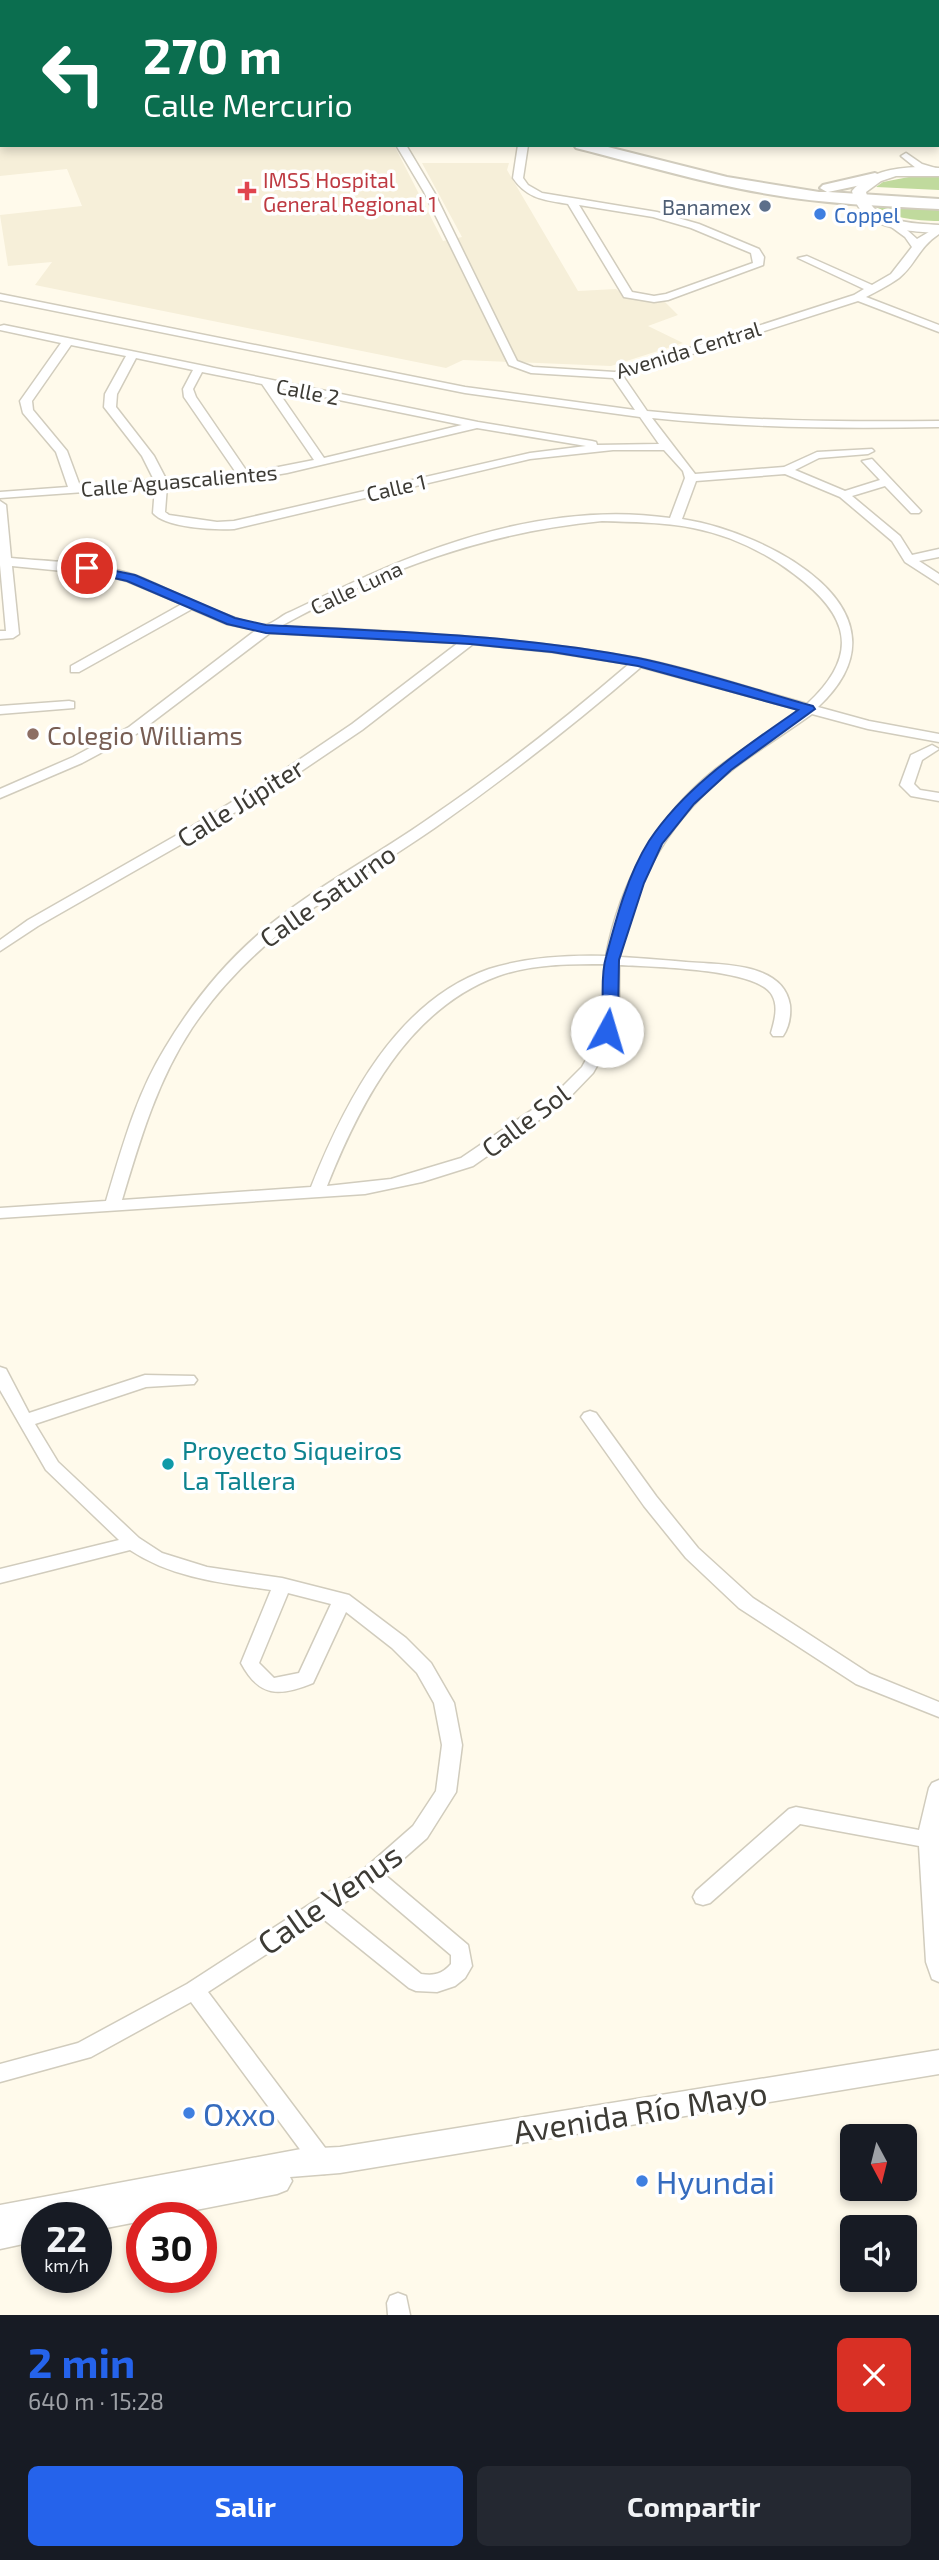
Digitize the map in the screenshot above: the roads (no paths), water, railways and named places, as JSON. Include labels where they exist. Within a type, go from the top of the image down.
[{"type":"main road","points":[[589,147],[746,186],[939,204]]},
{"type":"main road","points":[[630,147],[826,193],[873,215]]},
{"type":"main road","points":[[826,193],[875,178]]},
{"type":"main road","points":[[859,195],[939,195]]},
{"type":"street","name":"Avenida Central","points":[[402,147],[424,182],[513,363],[531,370],[616,375],[858,297],[895,276],[925,237],[939,229]]},
{"type":"street","points":[[523,147],[518,178],[524,187],[538,196],[654,214],[695,226],[755,251],[760,257],[758,265],[668,297],[654,299],[628,295],[573,203]]},
{"type":"street","points":[[904,150],[919,166],[939,172]]},
{"type":"street","points":[[895,173],[905,166],[904,150]]},
{"type":"street","points":[[916,247],[909,235],[894,224],[873,215],[859,195],[875,178],[895,173],[939,172]]},
{"type":"street","points":[[894,224],[939,229]]},
{"type":"street","points":[[803,258],[873,289]]},
{"type":"street","points":[[0,297],[11,317],[465,390],[642,414],[700,420],[829,426],[939,424]]},
{"type":"street","points":[[858,297],[939,329]]},
{"type":"street","name":"Calle 2","points":[[11,317],[68,341],[478,425],[613,447]]},
{"type":"street","points":[[68,341],[26,401],[27,411],[61,452],[75,489]]},
{"type":"street","points":[[133,354],[111,394],[110,407],[136,436],[161,483]]},
{"type":"street","points":[[199,368],[188,389],[190,397],[245,477]]},
{"type":"street","points":[[616,375],[667,447],[688,470],[691,478],[675,521]]},
{"type":"street","points":[[266,382],[321,462]]},
{"type":"street","name":"Calle Aguascalientes","points":[[0,495],[245,477],[478,425]]},
{"type":"street","points":[[521,432],[530,456]]},
{"type":"street","name":"Calle 1","points":[[161,483],[158,506],[159,513],[165,518],[217,526],[234,525],[530,456],[613,447],[667,447]]},
{"type":"street","points":[[691,478],[786,470],[817,455],[868,456],[886,482],[915,511]]},
{"type":"street","points":[[786,470],[844,495],[896,540],[909,559],[939,580]]},
{"type":"street","points":[[844,495],[886,482]]},
{"type":"street","points":[[0,505],[7,634]]},
{"type":"street","name":"Calle Luna","points":[[0,794],[40,777],[147,721],[266,629],[390,570],[464,542],[577,519],[630,516],[675,521]]},
{"type":"street","name":"Calle Sol","points":[[0,1213],[316,1194],[365,1189],[418,1179],[471,1161],[558,1100],[585,1073],[604,1046],[611,1017],[612,960],[637,883],[655,843],[689,801],[726,768],[808,709],[831,687],[845,663],[848,639],[842,616],[828,593],[805,573],[769,549],[725,532],[675,521]]},
{"type":"street","points":[[909,559],[939,553]]},
{"type":"street","points":[[4,561],[104,571],[131,578],[231,621],[266,629],[470,640],[552,648],[639,662],[935,745]]},
{"type":"street","points":[[75,668],[191,604]]},
{"type":"street","name":"Calle Júpiter","points":[[0,947],[33,923],[286,775],[358,727],[470,640]]},
{"type":"street","name":"Calle Saturno","points":[[112,1207],[145,1102],[164,1062],[222,981],[255,945],[362,867],[448,812],[570,721],[639,662]]},
{"type":"street","points":[[0,710],[69,705]]},
{"type":"street","points":[[935,745],[916,758],[907,785],[916,793],[939,797]]},
{"type":"street","points":[[316,1194],[335,1143],[369,1079],[397,1043],[424,1016],[472,982],[508,968],[612,960],[743,972],[772,986],[781,1000],[784,1014],[778,1033]]},
{"type":"street","name":"Calle Venus","points":[[0,1373],[52,1466],[133,1543],[156,1558],[206,1574],[282,1586],[342,1600],[400,1643],[424,1668],[444,1703],[452,1745],[446,1792],[420,1832],[371,1875],[194,1990],[83,2051],[0,2073]]},
{"type":"street","points":[[24,1420],[145,1381],[188,1380]]},
{"type":"street","points":[[590,1417],[650,1501],[692,1553],[746,1603],[863,1679],[939,1710]]},
{"type":"street","points":[[0,1576],[133,1543]]},
{"type":"street","points":[[282,1586],[250,1663],[256,1677],[270,1685],[290,1686],[306,1678],[342,1600]]},
{"type":"street","points":[[939,1788],[929,1840],[930,1888],[939,1973]]},
{"type":"street","points":[[703,1897],[796,1815],[929,1840]]},
{"type":"street","points":[[324,1908],[416,1982],[435,1985],[452,1979],[462,1966],[461,1951],[371,1875]]},
{"type":"street","points":[[194,1990],[330,2164]]},
{"type":"street","name":"Avenida Río Mayo","points":[[0,2218],[939,2062]]},
{"type":"street","name":"Avenida Río Mayo","points":[[112,2213],[330,2164]]},
{"type":"street","points":[[0,2236],[21,2231]]},
{"type":"place","name":"IMSS Hospital General Regional 1","points":[[247,191]]},
{"type":"place","name":"Banamex","points":[[765,206]]},
{"type":"place","name":"Coppel","points":[[820,214]]},
{"type":"place","name":"Colegio Williams","points":[[33,734]]},
{"type":"place","name":"Proyecto Siqueiros La Tallera","points":[[168,1464]]},
{"type":"place","name":"Oxxo","points":[[189,2113]]},
{"type":"place","name":"Hyundai","points":[[642,2181]]}]
